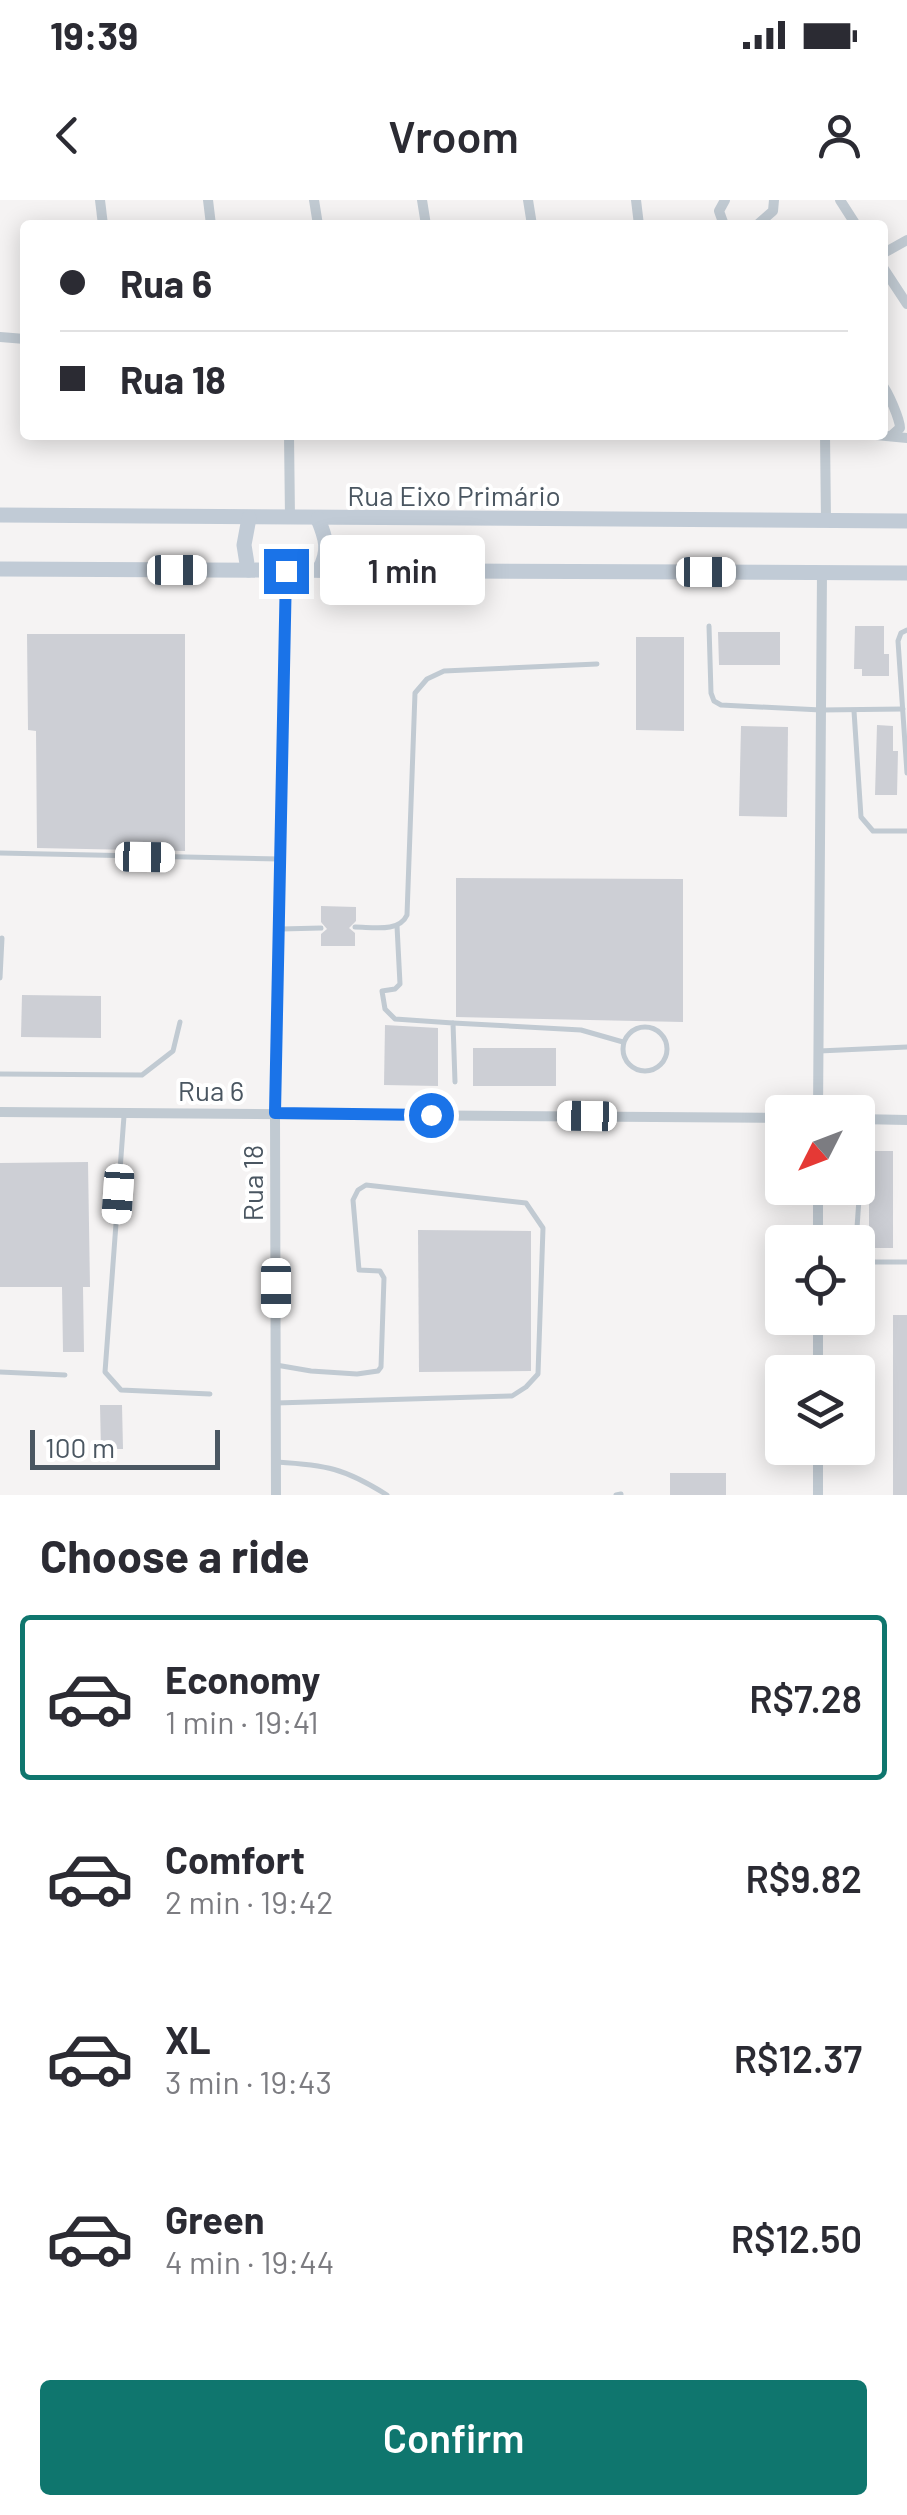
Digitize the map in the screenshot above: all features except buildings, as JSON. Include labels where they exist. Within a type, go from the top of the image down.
[{"type":"street","points":[[888,275],[907,304]]},
{"type":"street","points":[[888,409],[900,420],[900,428],[891,436]]},
{"type":"street","points":[[888,436],[907,438]]},
{"type":"street","points":[[289,440],[290,518]]},
{"type":"street","points":[[825,440],[826,521]]},
{"type":"street","name":"Rua Eixo Primário","points":[[0,515],[907,521]]},
{"type":"street","points":[[248,570],[244,544],[249,518]]},
{"type":"street","points":[[318,519],[326,537],[326,558],[319,570]]},
{"type":"street","points":[[0,569],[907,573]]},
{"type":"street","name":"Rua 18","points":[[276,1495],[275,1113],[286,571]]},
{"type":"street","points":[[818,1095],[822,573]]},
{"type":"street","name":"Rua 6","points":[[0,1112],[765,1118]]},
{"type":"street","points":[[875,1119],[907,1120]]},
{"type":"street","points":[[818,1465],[818,1495]]},
{"type":"lane","points":[[710,626],[711,694],[721,705],[854,711],[903,709]]},
{"type":"lane","points":[[907,630],[898,641],[907,773]]},
{"type":"lane","points":[[356,927],[398,926],[407,915],[416,693],[427,679],[444,670],[597,664]]},
{"type":"lane","points":[[854,711],[861,817],[874,831],[907,831]]},
{"type":"lane","points":[[0,853],[280,859]]},
{"type":"lane","points":[[398,926],[400,984],[382,991],[385,1009],[395,1019],[581,1030],[624,1042]]},
{"type":"lane","points":[[278,929],[321,928]]},
{"type":"lane","points":[[0,978],[2,938]]},
{"type":"lane","points":[[0,1074],[142,1075],[172,1051],[180,1022]]},
{"type":"lane","points":[[453,1023],[455,1082]]},
{"type":"lane","points":[[638,1028],[652,1028],[666,1042],[666,1056],[658,1068],[638,1070],[626,1062],[624,1042],[638,1028]]},
{"type":"lane","points":[[818,1051],[907,1047]]},
{"type":"lane","points":[[125,1113],[104,1372],[121,1390],[210,1394]]},
{"type":"lane","points":[[276,1366],[357,1374],[381,1367],[384,1278],[380,1270],[359,1270],[353,1200],[366,1185],[526,1203],[537,1215],[543,1228],[538,1374],[526,1387],[512,1396],[276,1403]]},
{"type":"lane","points":[[875,1262],[907,1262]]},
{"type":"lane","points":[[0,1372],[65,1376]]},
{"type":"lane","points":[[276,1462],[335,1468],[386,1495]]},
{"type":"route","points":[[286,571],[275,1113],[431,1115]]}]
